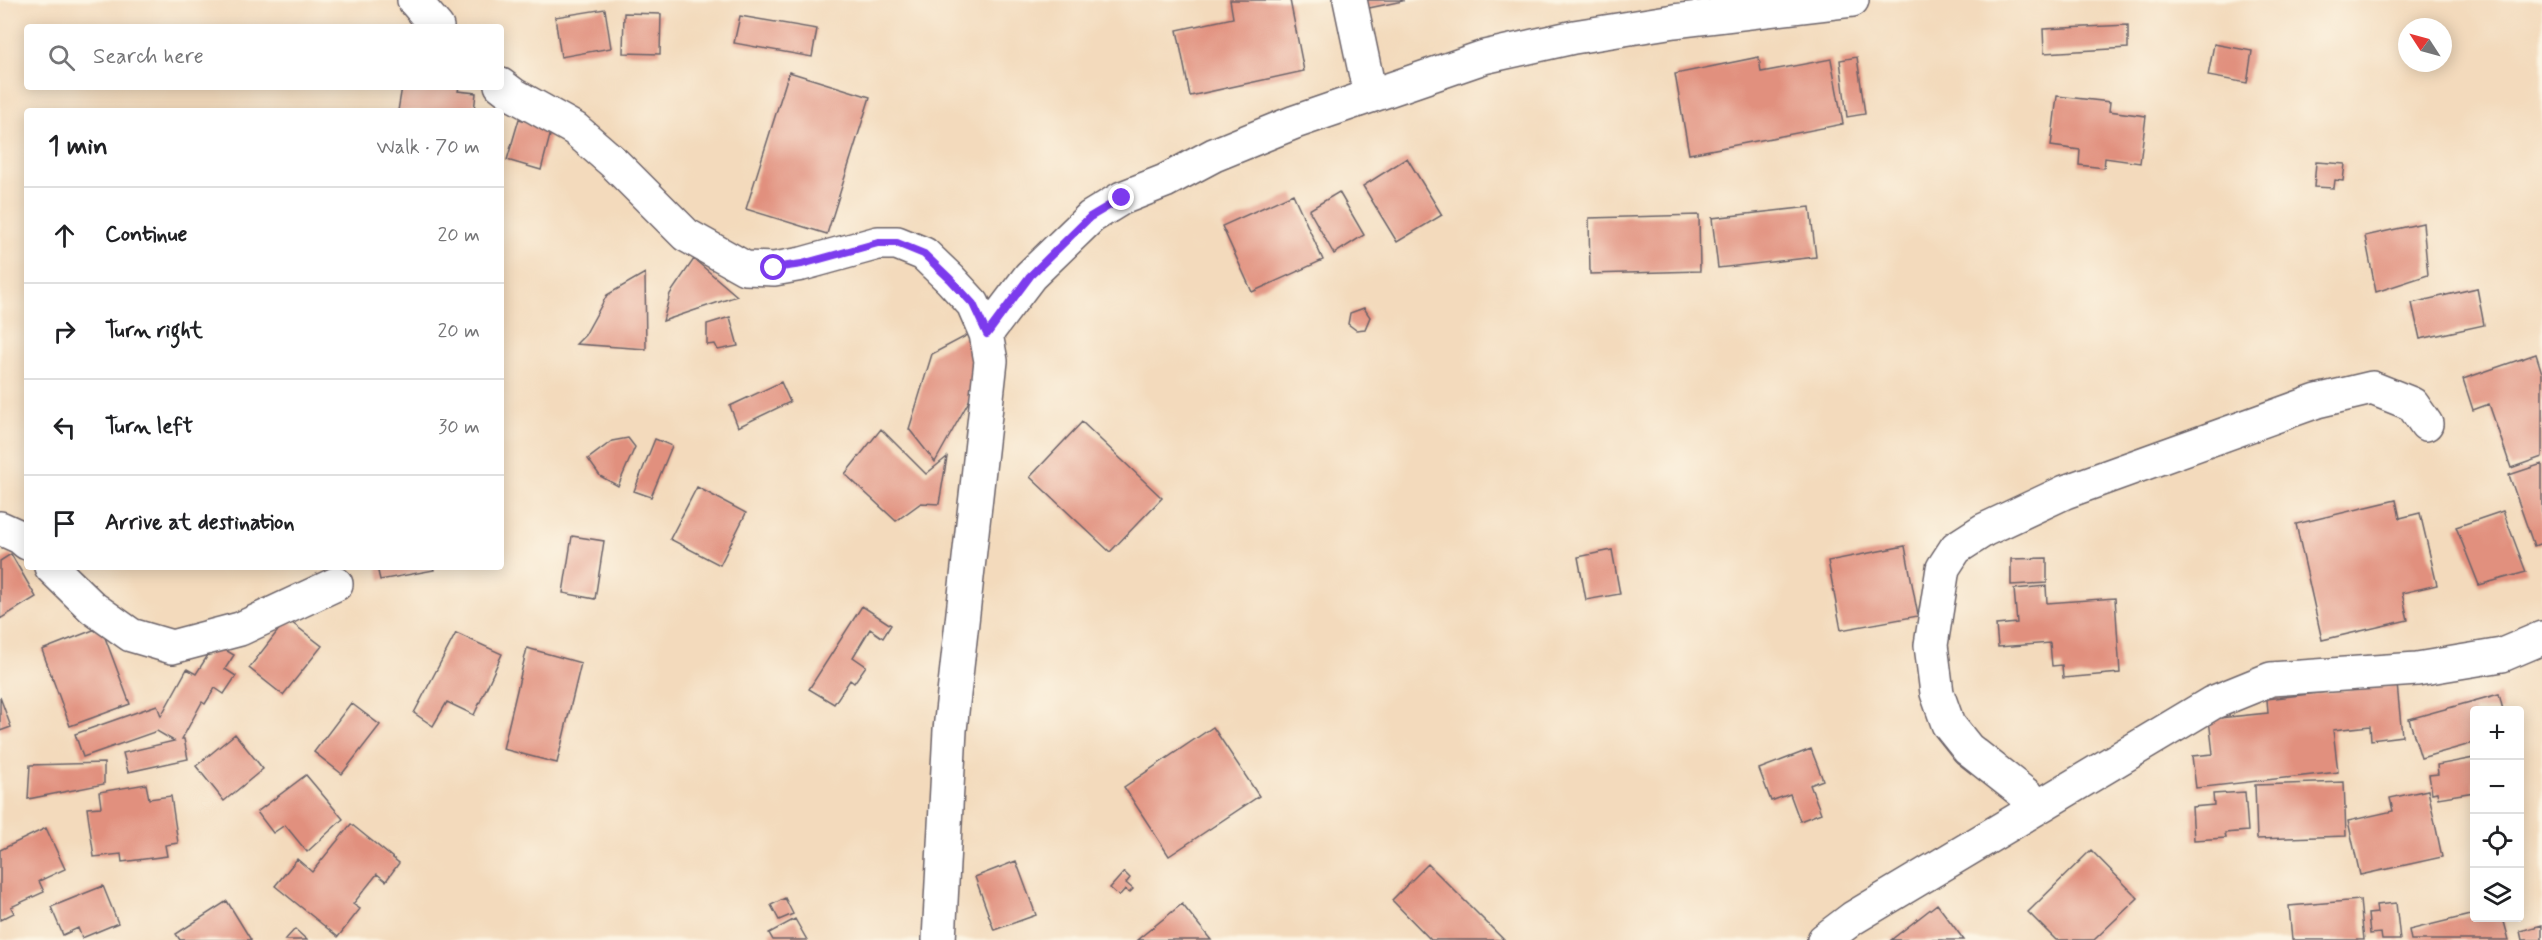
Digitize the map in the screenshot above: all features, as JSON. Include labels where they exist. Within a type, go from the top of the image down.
[{"type":"street","points":[[414,0],[434,24]]},
{"type":"street","points":[[1350,0],[1370,95]]},
{"type":"street","points":[[987,334],[1030,276],[1090,217],[1122,198],[1165,180],[1214,155],[1295,122],[1484,57],[1574,37],[1674,21],[1852,0]]},
{"type":"street","points":[[504,87],[575,129],[614,163],[686,236],[745,268],[774,268],[802,264],[878,243],[897,243],[924,254],[973,304],[987,334],[991,361],[950,730],[939,940]]},
{"type":"street","points":[[2039,805],[1968,749],[1948,724],[1937,693],[1931,645],[1943,568],[1956,548],[1983,530],[2065,492],[2317,400],[2372,388],[2412,404],[2426,424]]},
{"type":"street","points":[[0,528],[24,540]]},
{"type":"street","points":[[54,570],[93,609],[131,635],[172,647],[240,629],[336,584]]},
{"type":"street","points":[[1824,940],[1853,918],[2211,703],[2271,679],[2417,669],[2502,655],[2542,638]]},
{"type":"building","points":[[1230,0],[1290,0],[1304,71],[1190,96],[1177,30],[1233,18]]},
{"type":"building","points":[[1362,0],[1403,0],[1403,1],[1364,9]]},
{"type":"building","points":[[605,9],[611,48],[561,57],[555,17]]},
{"type":"building","points":[[624,13],[661,14],[660,54],[623,53]]},
{"type":"building","points":[[740,16],[817,29],[812,57],[734,43]]},
{"type":"building","points":[[2128,25],[2128,48],[2044,53],[2043,29]]},
{"type":"building","points":[[2214,44],[2252,51],[2247,83],[2208,76]]},
{"type":"building","points":[[1759,57],[1761,72],[1831,59],[1843,124],[1689,154],[1675,74]]},
{"type":"building","points":[[1857,57],[1865,114],[1847,117],[1840,60]]},
{"type":"building","points":[[789,72],[870,97],[827,234],[746,209]]},
{"type":"building","points":[[402,90],[458,90],[476,93],[474,108],[398,108]]},
{"type":"building","points":[[2057,96],[2110,102],[2109,111],[2146,116],[2140,163],[2105,158],[2104,168],[2079,165],[2080,150],[2051,146]]},
{"type":"building","points":[[519,119],[552,128],[541,170],[507,160]]},
{"type":"building","points":[[1407,158],[1442,215],[1397,242],[1363,186]]},
{"type":"building","points":[[2316,162],[2345,164],[2343,181],[2335,180],[2334,188],[2314,187]]},
{"type":"building","points":[[1339,192],[1364,235],[1334,254],[1309,210]]},
{"type":"building","points":[[1293,194],[1323,260],[1252,292],[1222,226]]},
{"type":"building","points":[[1810,207],[1816,257],[1718,268],[1712,218]]},
{"type":"building","points":[[1699,215],[1700,271],[1590,274],[1589,218]]},
{"type":"building","points":[[2423,223],[2428,275],[2376,292],[2365,236]]},
{"type":"building","points":[[694,259],[737,296],[663,321],[670,294]]},
{"type":"building","points":[[645,273],[646,349],[576,344],[585,335],[607,295]]},
{"type":"building","points":[[2477,288],[2484,325],[2420,339],[2412,303]]},
{"type":"building","points":[[1364,308],[1370,317],[1365,329],[1356,330],[1348,324],[1350,313]]},
{"type":"building","points":[[730,317],[738,346],[718,350],[715,344],[707,345],[707,324]]},
{"type":"building","points":[[979,329],[989,365],[935,462],[909,429],[932,354]]},
{"type":"building","points":[[2536,354],[2542,373],[2542,457],[2511,468],[2489,404],[2473,410],[2463,379]]},
{"type":"building","points":[[781,382],[790,402],[738,427],[730,406]]},
{"type":"building","points":[[1082,422],[1162,498],[1110,552],[1030,477]]},
{"type":"building","points":[[881,429],[926,474],[947,457],[939,504],[921,503],[896,521],[845,474]]},
{"type":"building","points":[[628,438],[635,447],[618,486],[600,476],[588,459],[612,441]]},
{"type":"building","points":[[655,439],[672,446],[651,497],[634,491]]},
{"type":"building","points":[[2542,464],[2542,543],[2534,546],[2509,475]]},
{"type":"building","points":[[697,487],[746,513],[720,565],[670,539]]},
{"type":"building","points":[[2396,500],[2400,518],[2420,513],[2437,585],[2402,593],[2408,620],[2322,640],[2296,524]]},
{"type":"building","points":[[2503,511],[2526,572],[2479,585],[2456,527]]},
{"type":"building","points":[[572,536],[604,541],[595,599],[563,593]]},
{"type":"building","points":[[1905,546],[1918,616],[1841,630],[1828,561]]},
{"type":"building","points":[[1612,550],[1620,594],[1586,600],[1578,557]]},
{"type":"building","points":[[11,554],[36,597],[0,619],[0,561]]},
{"type":"building","points":[[2047,558],[2047,583],[2011,585],[2011,559]]},
{"type":"building","points":[[378,570],[434,570],[380,580]]},
{"type":"building","points":[[2046,586],[2047,603],[2115,598],[2120,673],[2063,678],[2062,665],[2052,666],[2050,643],[1998,647],[1996,625],[2017,623],[2014,589]]},
{"type":"building","points":[[862,606],[891,625],[883,638],[870,629],[853,657],[866,666],[854,683],[850,680],[834,704],[809,689]]},
{"type":"building","points":[[287,619],[322,646],[283,695],[249,668]]},
{"type":"building","points":[[101,627],[130,704],[70,726],[42,650]]},
{"type":"building","points":[[456,633],[502,654],[474,715],[447,702],[433,726],[414,713]]},
{"type":"building","points":[[215,644],[234,655],[225,669],[236,676],[224,694],[215,688],[205,704],[202,702],[182,739],[184,739],[188,759],[128,772],[123,753],[174,741],[157,731],[83,757],[75,734],[157,705],[161,716],[187,669],[196,674]]},
{"type":"building","points":[[527,648],[581,663],[557,763],[503,749]]},
{"type":"building","points":[[2397,684],[2402,736],[2371,740],[2370,726],[2333,730],[2338,772],[2196,788],[2192,756],[2213,754],[2209,719],[2268,713],[2267,699]]},
{"type":"building","points":[[2499,694],[2502,706],[2470,706],[2470,744],[2421,758],[2409,719]]},
{"type":"building","points":[[0,697],[11,727],[0,731]]},
{"type":"building","points":[[351,703],[380,725],[342,774],[314,752]]},
{"type":"building","points":[[1213,727],[1259,796],[1169,856],[1124,787]]},
{"type":"building","points":[[235,734],[263,769],[224,801],[196,766]]},
{"type":"building","points":[[1811,749],[1823,780],[1810,785],[1821,813],[1800,821],[1790,794],[1771,801],[1759,769]]},
{"type":"building","points":[[2470,759],[2470,793],[2438,798],[2437,792],[2432,793],[2429,775],[2438,774],[2437,765]]},
{"type":"building","points":[[104,763],[104,784],[28,799],[30,765]]},
{"type":"building","points":[[306,775],[343,819],[307,852],[285,825],[273,833],[257,812]]},
{"type":"building","points":[[2344,782],[2346,836],[2257,839],[2255,785]]},
{"type":"building","points":[[146,784],[149,799],[171,796],[178,843],[165,845],[167,856],[122,862],[121,854],[94,857],[87,808],[101,807],[99,792]]},
{"type":"building","points":[[2428,790],[2442,857],[2360,875],[2348,821],[2393,811],[2390,798]]},
{"type":"building","points":[[2245,792],[2248,831],[2225,833],[2226,838],[2194,840],[2192,807],[2214,805],[2213,794]]},
{"type":"building","points":[[351,824],[399,863],[386,881],[377,874],[353,904],[360,909],[338,937],[275,886],[297,859],[312,872]]},
{"type":"building","points":[[46,828],[65,869],[39,881],[44,892],[11,907],[14,913],[0,920],[0,850]]},
{"type":"building","points":[[2091,850],[2138,898],[2094,940],[2056,940],[2028,912]]},
{"type":"building","points":[[1016,861],[1036,915],[994,930],[975,877]]},
{"type":"building","points":[[1428,864],[1504,940],[1431,940],[1392,900]]},
{"type":"building","points":[[1124,872],[1130,878],[1126,883],[1133,889],[1129,893],[1125,889],[1119,896],[1110,888]]},
{"type":"building","points":[[103,886],[118,923],[82,938],[78,928],[63,935],[51,907]]},
{"type":"building","points":[[785,898],[793,914],[779,920],[771,905]]},
{"type":"building","points":[[2360,900],[2364,940],[2292,940],[2289,906]]},
{"type":"building","points":[[227,901],[251,940],[180,940],[176,934]]},
{"type":"building","points":[[2396,903],[2400,940],[2382,940],[2381,933],[2370,934],[2368,914],[2377,913],[2376,905]]},
{"type":"building","points":[[1182,904],[1211,940],[1137,940]]},
{"type":"building","points":[[1937,904],[1964,940],[1891,940]]},
{"type":"building","points":[[2470,915],[2470,922],[2504,922],[2509,940],[2411,940],[2409,930]]},
{"type":"building","points":[[795,919],[807,940],[773,940],[769,933]]},
{"type":"building","points":[[2542,925],[2542,940],[2522,940],[2520,931]]},
{"type":"building","points":[[295,929],[307,940],[285,940]]},
{"type":"route","points":[[774,268],[802,264],[878,243],[897,243],[924,254],[950,279],[973,304],[987,334],[1030,276],[1090,217],[1122,198]]}]
